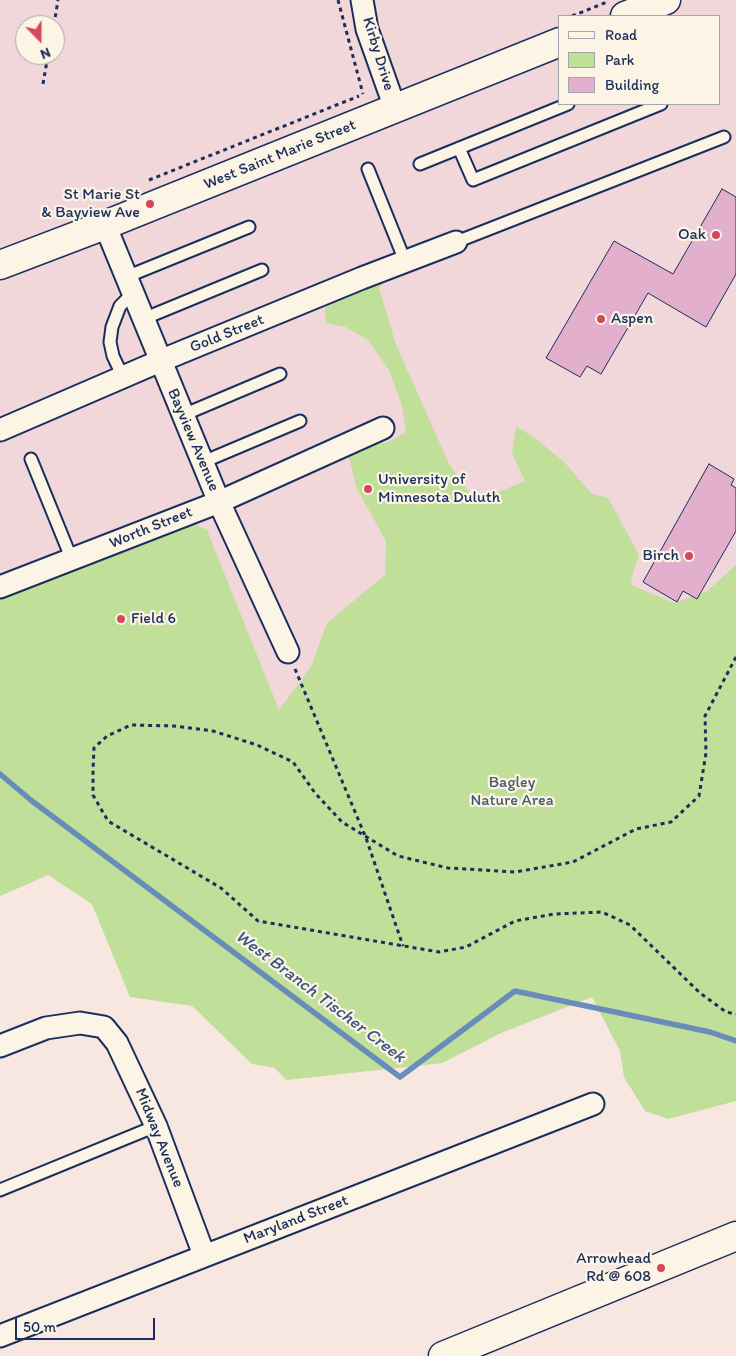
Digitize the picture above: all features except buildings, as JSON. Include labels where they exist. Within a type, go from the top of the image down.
[{"type":"street","name":"Kirby Drive","points":[[362,0],[367,29],[395,108]]},
{"type":"street","points":[[627,11],[666,0]]},
{"type":"street","name":"West Saint Marie Street","points":[[0,265],[105,225],[558,43]]},
{"type":"street","name":"Bayview Avenue","points":[[105,225],[219,502],[288,652]]},
{"type":"street","name":"Gold Street","points":[[0,430],[160,361],[456,242]]},
{"type":"street","name":"Worth Street","points":[[0,588],[219,502],[383,428]]},
{"type":"street","name":"Midway Avenue","points":[[0,1046],[46,1028],[80,1023],[104,1027],[118,1043],[156,1126],[204,1255]]},
{"type":"street","name":"Maryland Street","points":[[0,1336],[593,1104]]},
{"type":"street","points":[[443,1356],[736,1236]]},
{"type":"lane","points":[[420,164],[566,105]]},
{"type":"lane","points":[[460,148],[472,180],[659,105]]},
{"type":"lane","points":[[456,242],[724,137]]},
{"type":"lane","points":[[368,169],[405,261]]},
{"type":"lane","points":[[123,377],[113,356],[110,342],[112,327],[129,285],[249,227]]},
{"type":"lane","points":[[143,319],[262,270]]},
{"type":"lane","points":[[183,415],[280,374]]},
{"type":"lane","points":[[202,462],[300,422]]},
{"type":"lane","points":[[31,459],[72,560]]},
{"type":"lane","points":[[0,1190],[156,1126]]},
{"type":"path","points":[[55,15],[58,0]]},
{"type":"path","points":[[338,0],[363,94]]},
{"type":"path","points":[[583,15],[627,11]]},
{"type":"path","points":[[43,84],[46,65]]},
{"type":"path","points":[[40,67],[46,68]]},
{"type":"path","points":[[288,652],[366,838],[403,946]]},
{"type":"path","points":[[736,656],[705,716],[706,754],[699,796],[671,822],[636,829],[573,862],[515,872],[448,868],[398,856],[342,822],[315,793],[293,762],[258,746],[222,734],[174,726],[131,725],[107,736],[94,748],[93,795],[108,821],[221,888],[258,921],[440,952],[466,947],[515,920],[554,914],[602,912],[630,925],[700,993],[726,1012],[736,1014]]},
{"type":"shaded area","name":"University of Minnesota Duluth","points":[[0,0],[736,0],[736,1080],[635,1080],[592,997],[501,1033],[442,1063],[286,1080],[171,957],[48,875],[0,896]]},
{"type":"green space","name":"Bagley Nature Area","points":[[387,278],[379,288],[396,345],[449,464],[475,499],[485,498],[525,481],[512,453],[516,426],[536,439],[564,462],[592,494],[608,498],[639,555],[631,579],[633,586],[675,603],[707,591],[736,565],[736,1101],[668,1119],[645,1111],[624,1077],[620,1051],[592,997],[501,1033],[442,1063],[286,1080],[275,1068],[252,1064],[192,1006],[130,997],[92,904],[48,875],[0,896],[0,599],[193,524],[207,530],[279,710],[311,667],[327,623],[385,575],[386,541],[357,489],[348,454],[372,445],[389,442],[406,432],[402,405],[389,370],[368,340],[346,327],[326,323],[325,308],[342,293]]},
{"type":"waterway","name":"West Branch Tischer Creek","points":[[0,774],[32,801],[400,1077],[515,991],[710,1032],[736,1041]]},
{"type":"place","name":"St Marie St & Bayview Ave","points":[[150,204]]},
{"type":"place","name":"Oak","points":[[716,235]]},
{"type":"place","name":"Aspen","points":[[601,319]]},
{"type":"place","name":"University of Minnesota Duluth","points":[[368,489]]},
{"type":"place","name":"Birch","points":[[689,556]]},
{"type":"place","name":"Field 6","points":[[121,619]]},
{"type":"place","name":"Arrowhead Rd @ 608","points":[[661,1268]]}]
